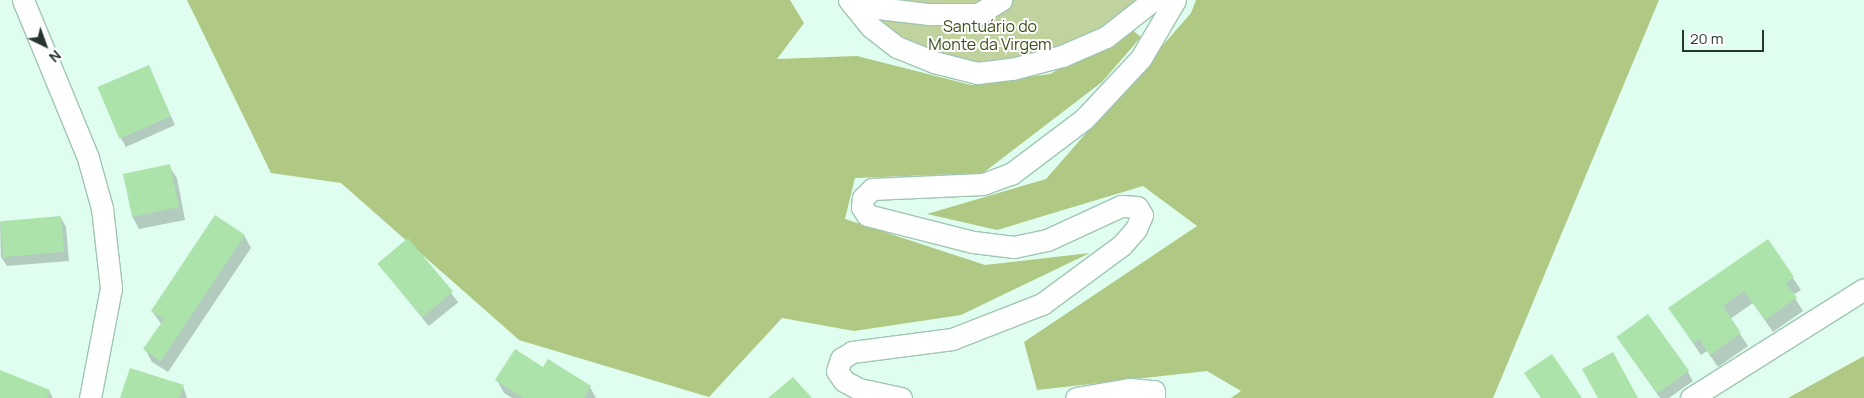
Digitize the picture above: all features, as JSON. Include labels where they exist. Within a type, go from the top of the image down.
[{"type":"street","points":[[23,0],[88,158],[102,208],[111,288],[90,398]]},
{"type":"street","points":[[851,2],[929,14],[978,14],[1001,0]]},
{"type":"street","points":[[851,2],[871,27],[898,47],[934,62],[977,73],[1012,70],[1062,56],[1106,37],[1153,0]]},
{"type":"street","points":[[901,398],[859,389],[844,381],[837,371],[842,359],[862,350],[952,339],[1042,304],[1122,245],[1136,229],[1142,215],[1137,207],[1121,206],[1047,240],[1014,247],[973,242],[868,215],[862,207],[863,198],[872,189],[983,184],[1011,174],[1084,119],[1141,58],[1175,0]]},
{"type":"street","points":[[1691,398],[1864,288]]},
{"type":"street","points":[[1076,398],[1130,389],[1154,391],[1154,398]]},
{"type":"green space","points":[[187,0],[790,0],[804,23],[777,59],[857,56],[971,85],[1050,74],[1131,29],[1141,37],[1102,82],[983,173],[855,178],[845,219],[985,265],[1090,253],[961,315],[854,331],[782,318],[709,397],[519,340],[341,183],[271,173]]},
{"type":"green space","name":"Santuário do Monte da Virgem","points":[[849,0],[1153,0],[1136,16],[1012,69],[934,62]]},
{"type":"green space","points":[[1196,0],[1659,0],[1493,398],[1231,398],[1241,391],[1207,371],[1037,390],[1024,342],[1197,226],[1143,186],[997,230],[927,214],[1046,179],[1191,13]]},
{"type":"green space","points":[[1864,356],[1864,398],[1788,398]]},
{"type":"building","points":[[149,65],[171,117],[119,138],[97,87]]},
{"type":"building","points":[[170,164],[179,207],[132,217],[123,174]]},
{"type":"building","points":[[215,215],[245,235],[161,361],[143,349],[164,319],[151,311]]},
{"type":"building","points":[[61,216],[64,252],[3,257],[0,221]]},
{"type":"building","points":[[408,238],[453,292],[422,317],[377,264]]},
{"type":"building","points":[[1768,239],[1794,277],[1786,283],[1797,298],[1765,320],[1744,291],[1723,306],[1741,333],[1710,355],[1699,339],[1693,343],[1668,308]]},
{"type":"building","points":[[1648,314],[1689,371],[1658,394],[1616,337]]},
{"type":"building","points":[[515,349],[543,367],[548,359],[591,386],[584,398],[523,398],[495,380]]},
{"type":"building","points":[[1613,352],[1638,398],[1598,398],[1582,369]]},
{"type":"building","points":[[1552,354],[1582,398],[1541,398],[1524,373]]},
{"type":"building","points":[[130,368],[184,385],[179,398],[120,398]]},
{"type":"building","points":[[0,370],[50,390],[47,398],[0,398]]},
{"type":"building","points":[[793,377],[812,398],[768,398]]}]
